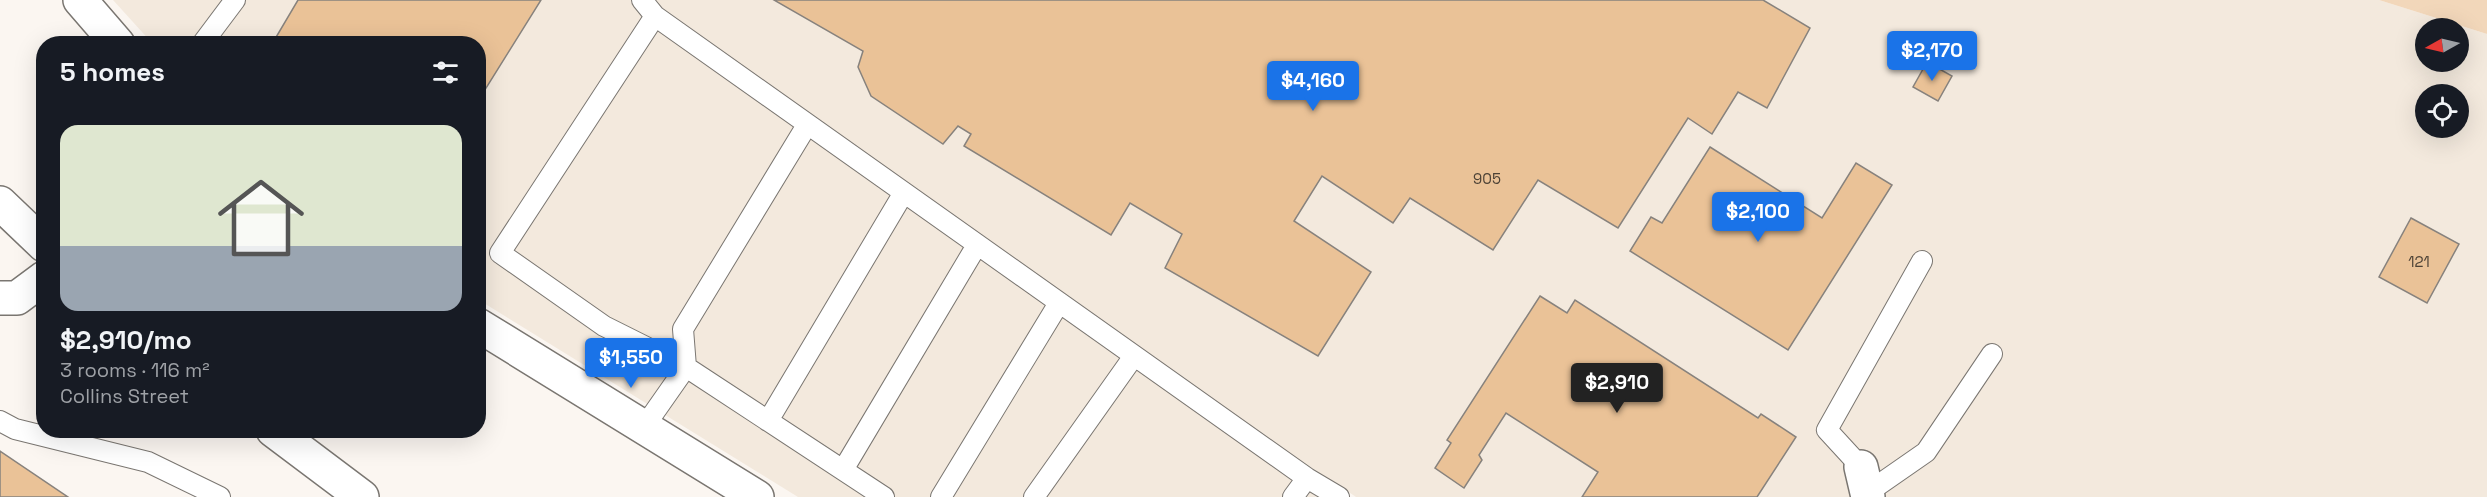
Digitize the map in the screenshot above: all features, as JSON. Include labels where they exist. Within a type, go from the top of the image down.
[{"type":"main road","points":[[80,0],[111,36]]},
{"type":"main road","points":[[0,203],[36,237]]},
{"type":"main road","points":[[0,298],[17,298],[36,284]]},
{"type":"main road","points":[[486,330],[757,497]]},
{"type":"main road","points":[[284,438],[362,497]]},
{"type":"lane","points":[[208,36],[235,0]]},
{"type":"lane","points":[[642,0],[656,16],[903,194],[1307,478],[1339,497]]},
{"type":"lane","points":[[656,16],[500,253],[604,326],[686,367],[884,497]]},
{"type":"lane","points":[[644,427],[686,367],[683,329],[807,125]]},
{"type":"lane","points":[[768,421],[903,194]]},
{"type":"lane","points":[[843,470],[977,245]]},
{"type":"lane","points":[[1922,261],[1827,430],[1865,485],[1926,452],[1992,354]]},
{"type":"lane","points":[[941,497],[1059,303]]},
{"type":"lane","points":[[1034,497],[1134,356]]},
{"type":"lane","points":[[0,421],[15,429],[36,434]]},
{"type":"lane","points":[[51,438],[148,462],[220,497]]},
{"type":"lane","points":[[1293,497],[1307,478]]},
{"type":"shaded area","points":[[113,0],[2379,0],[2436,18],[2415,18],[2415,72],[2469,72],[2469,28],[2487,34],[2487,497],[1356,497],[1340,486],[1332,497],[798,497],[486,304],[486,36],[146,36]]},
{"type":"shaded area","points":[[2379,0],[2487,0],[2487,34],[2469,28],[2469,18],[2436,18]]},
{"type":"building","points":[[298,0],[541,0],[486,88],[486,36],[277,36]]},
{"type":"building","points":[[774,0],[1763,0],[1810,28],[1767,108],[1738,92],[1712,134],[1688,118],[1618,228],[1538,180],[1493,250],[1410,198],[1393,223],[1322,176],[1294,221],[1371,272],[1318,356],[1165,268],[1182,234],[1130,203],[1111,235],[964,146],[971,134],[958,126],[943,144],[871,96],[858,67],[863,51]]},
{"type":"building","points":[[1927,62],[1952,76],[1938,101],[1913,87]]},
{"type":"building","points":[[1710,147],[1822,218],[1856,163],[1892,185],[1788,350],[1630,251],[1651,217],[1662,223]]},
{"type":"building","points":[[2411,218],[2459,244],[2427,303],[2379,277]]},
{"type":"building","points":[[1540,296],[1567,313],[1575,300],[1758,418],[1761,414],[1796,437],[1757,497],[1582,497],[1598,472],[1506,413],[1479,455],[1482,460],[1464,488],[1435,468],[1451,443],[1447,440]]},
{"type":"building","points":[[0,451],[68,497],[0,497]]}]
